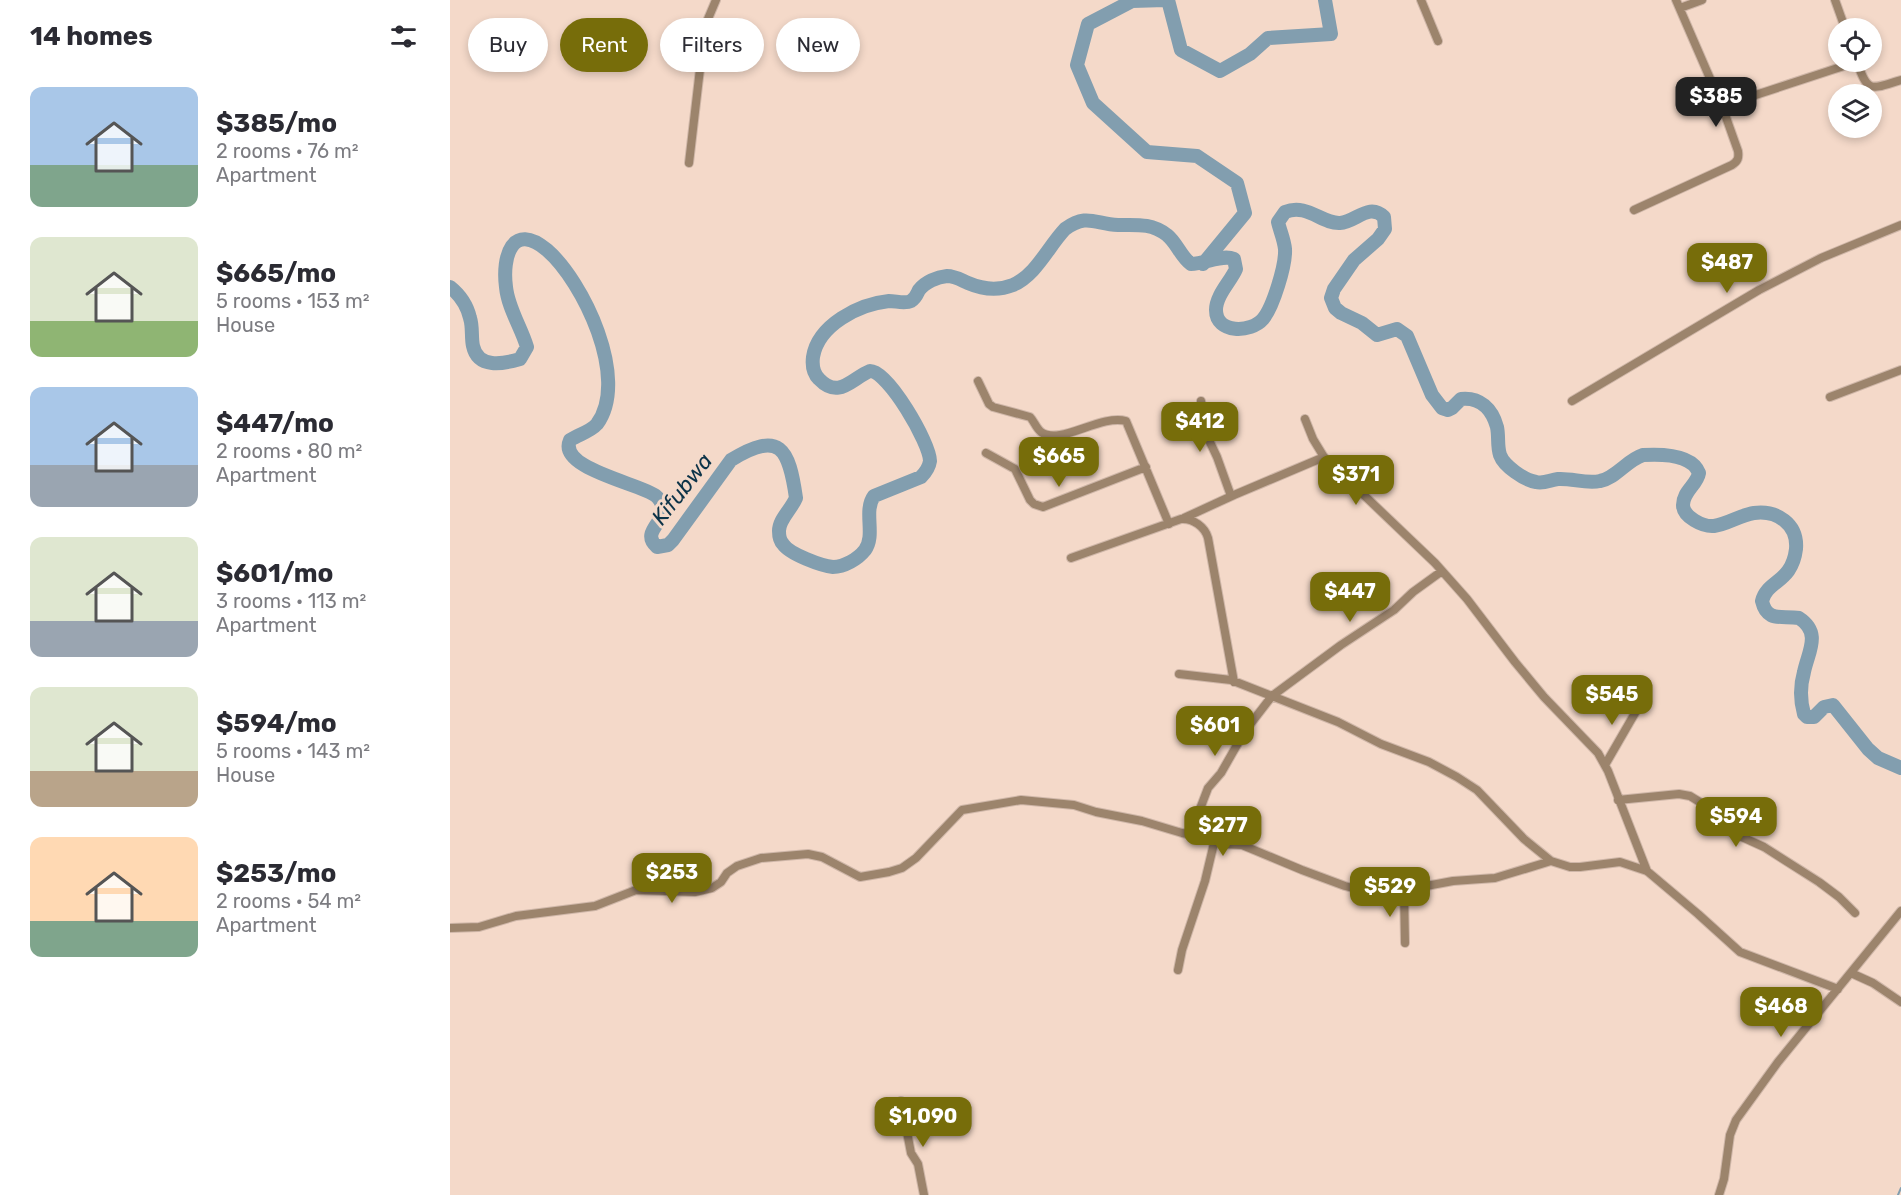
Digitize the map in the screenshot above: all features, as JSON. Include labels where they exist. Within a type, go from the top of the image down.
[{"type":"street","points":[[689,164],[700,69],[699,47],[702,33],[716,0]]},
{"type":"street","points":[[1421,0],[1438,41]]},
{"type":"street","points":[[1634,210],[1738,161],[1738,151],[1722,106],[1678,4],[1702,0]]},
{"type":"street","points":[[1835,0],[1841,18]]},
{"type":"street","points":[[1722,106],[1828,71]]},
{"type":"street","points":[[1860,72],[1863,81],[1875,88],[1901,80]]},
{"type":"street","points":[[1572,401],[1759,290],[1821,258],[1900,228]]},
{"type":"street","points":[[1830,397],[1901,370]]},
{"type":"street","points":[[978,381],[989,404],[1030,417],[1044,434],[1066,434],[1101,421],[1118,419],[1128,423],[1169,524]]},
{"type":"street","points":[[1201,401],[1208,438],[1231,496]]},
{"type":"street","points":[[1305,419],[1324,457],[1442,571],[1467,599],[1522,671],[1593,746],[1605,765],[1647,871]]},
{"type":"street","points":[[986,453],[1015,469],[1030,500],[1042,507],[1146,467]]},
{"type":"street","points":[[1071,558],[1169,524],[1324,457]]},
{"type":"street","points":[[1181,519],[1191,520],[1207,534],[1234,682]]},
{"type":"street","points":[[1190,835],[1208,788],[1221,773],[1245,731],[1272,696],[1341,645],[1394,610],[1413,592],[1442,571]]},
{"type":"street","points":[[1179,674],[1234,682],[1338,722],[1381,744],[1429,762],[1457,777],[1483,796],[1524,839],[1551,861],[1570,867],[1620,862],[1647,871],[1740,952],[1838,989]]},
{"type":"street","points":[[1605,765],[1642,701]]},
{"type":"street","points":[[1618,800],[1679,794],[1698,799],[1722,828],[1764,847],[1819,882],[1855,913]]},
{"type":"street","points":[[450,928],[479,927],[516,916],[595,906],[636,890],[695,892],[712,888],[737,866],[761,858],[808,854],[822,858],[860,877],[889,873],[902,868],[916,858],[962,810],[1018,801],[1074,805],[1142,820],[1190,835],[1215,839],[1222,844],[1242,845],[1321,878],[1363,891],[1379,893],[1404,891],[1453,881],[1495,878],[1551,861]]},
{"type":"street","points":[[1178,970],[1182,950],[1202,893],[1215,839]]},
{"type":"street","points":[[1404,891],[1405,943]]},
{"type":"street","points":[[1719,1195],[1724,1179],[1730,1135],[1736,1120],[1778,1062],[1901,911]]},
{"type":"street","points":[[1851,973],[1873,983],[1901,1002]]},
{"type":"street","points":[[901,1101],[911,1153],[918,1164],[924,1195]]},
{"type":"waterway","points":[[1165,0],[1132,1],[1088,24],[1077,65],[1093,103],[1147,152],[1197,156],[1237,183],[1245,213],[1203,264]]},
{"type":"waterway","points":[[1168,0],[1181,50],[1220,71],[1250,54],[1268,38],[1331,34],[1325,0]]},
{"type":"waterway","name":"Kifubwa","points":[[450,287],[467,309],[471,321],[472,343],[476,353],[486,362],[506,362],[520,359],[527,347],[509,302],[506,287],[506,264],[512,246],[525,239],[535,242],[547,250],[561,265],[575,284],[598,332],[605,357],[608,382],[606,405],[597,424],[570,440],[569,450],[576,459],[588,467],[648,491],[657,497],[664,509],[651,537],[657,547],[668,545],[673,540],[731,460],[761,446],[771,446],[779,449],[785,456],[790,467],[796,498],[781,522],[779,531],[781,541],[786,548],[799,555],[833,567],[850,562],[865,550],[870,537],[870,509],[874,496],[921,477],[930,461],[923,439],[907,409],[878,374],[870,371],[839,388],[826,385],[815,374],[813,357],[816,346],[831,326],[842,318],[877,303],[911,301],[924,285],[947,276],[984,288],[996,289],[1013,285],[1035,268],[1065,229],[1085,220],[1155,228],[1167,235],[1191,264],[1224,258],[1234,259],[1236,269],[1221,294],[1216,310],[1222,324],[1235,329],[1243,329],[1258,324],[1263,319],[1275,296],[1285,256],[1278,222],[1285,212],[1300,210],[1340,223],[1373,211],[1384,217],[1385,229],[1378,239],[1354,260],[1334,289],[1331,298],[1335,308],[1362,323],[1377,335],[1397,329],[1407,336],[1432,395],[1442,408],[1448,410],[1461,399],[1474,400],[1484,406],[1492,415],[1497,427],[1499,452],[1502,459],[1515,472],[1531,481],[1544,482],[1558,479],[1600,481],[1637,457],[1643,455],[1675,456],[1690,462],[1699,473],[1685,496],[1683,505],[1686,513],[1694,520],[1714,526],[1754,513],[1771,514],[1784,520],[1794,532],[1796,540],[1794,560],[1790,569],[1769,589],[1762,601],[1764,608],[1771,615],[1799,618],[1810,630],[1812,643],[1801,688],[1804,714],[1807,717],[1814,717],[1824,707],[1833,705],[1868,749],[1878,758],[1901,768]]},
{"type":"waterway","points":[[1898,1195],[1901,1188]]}]
